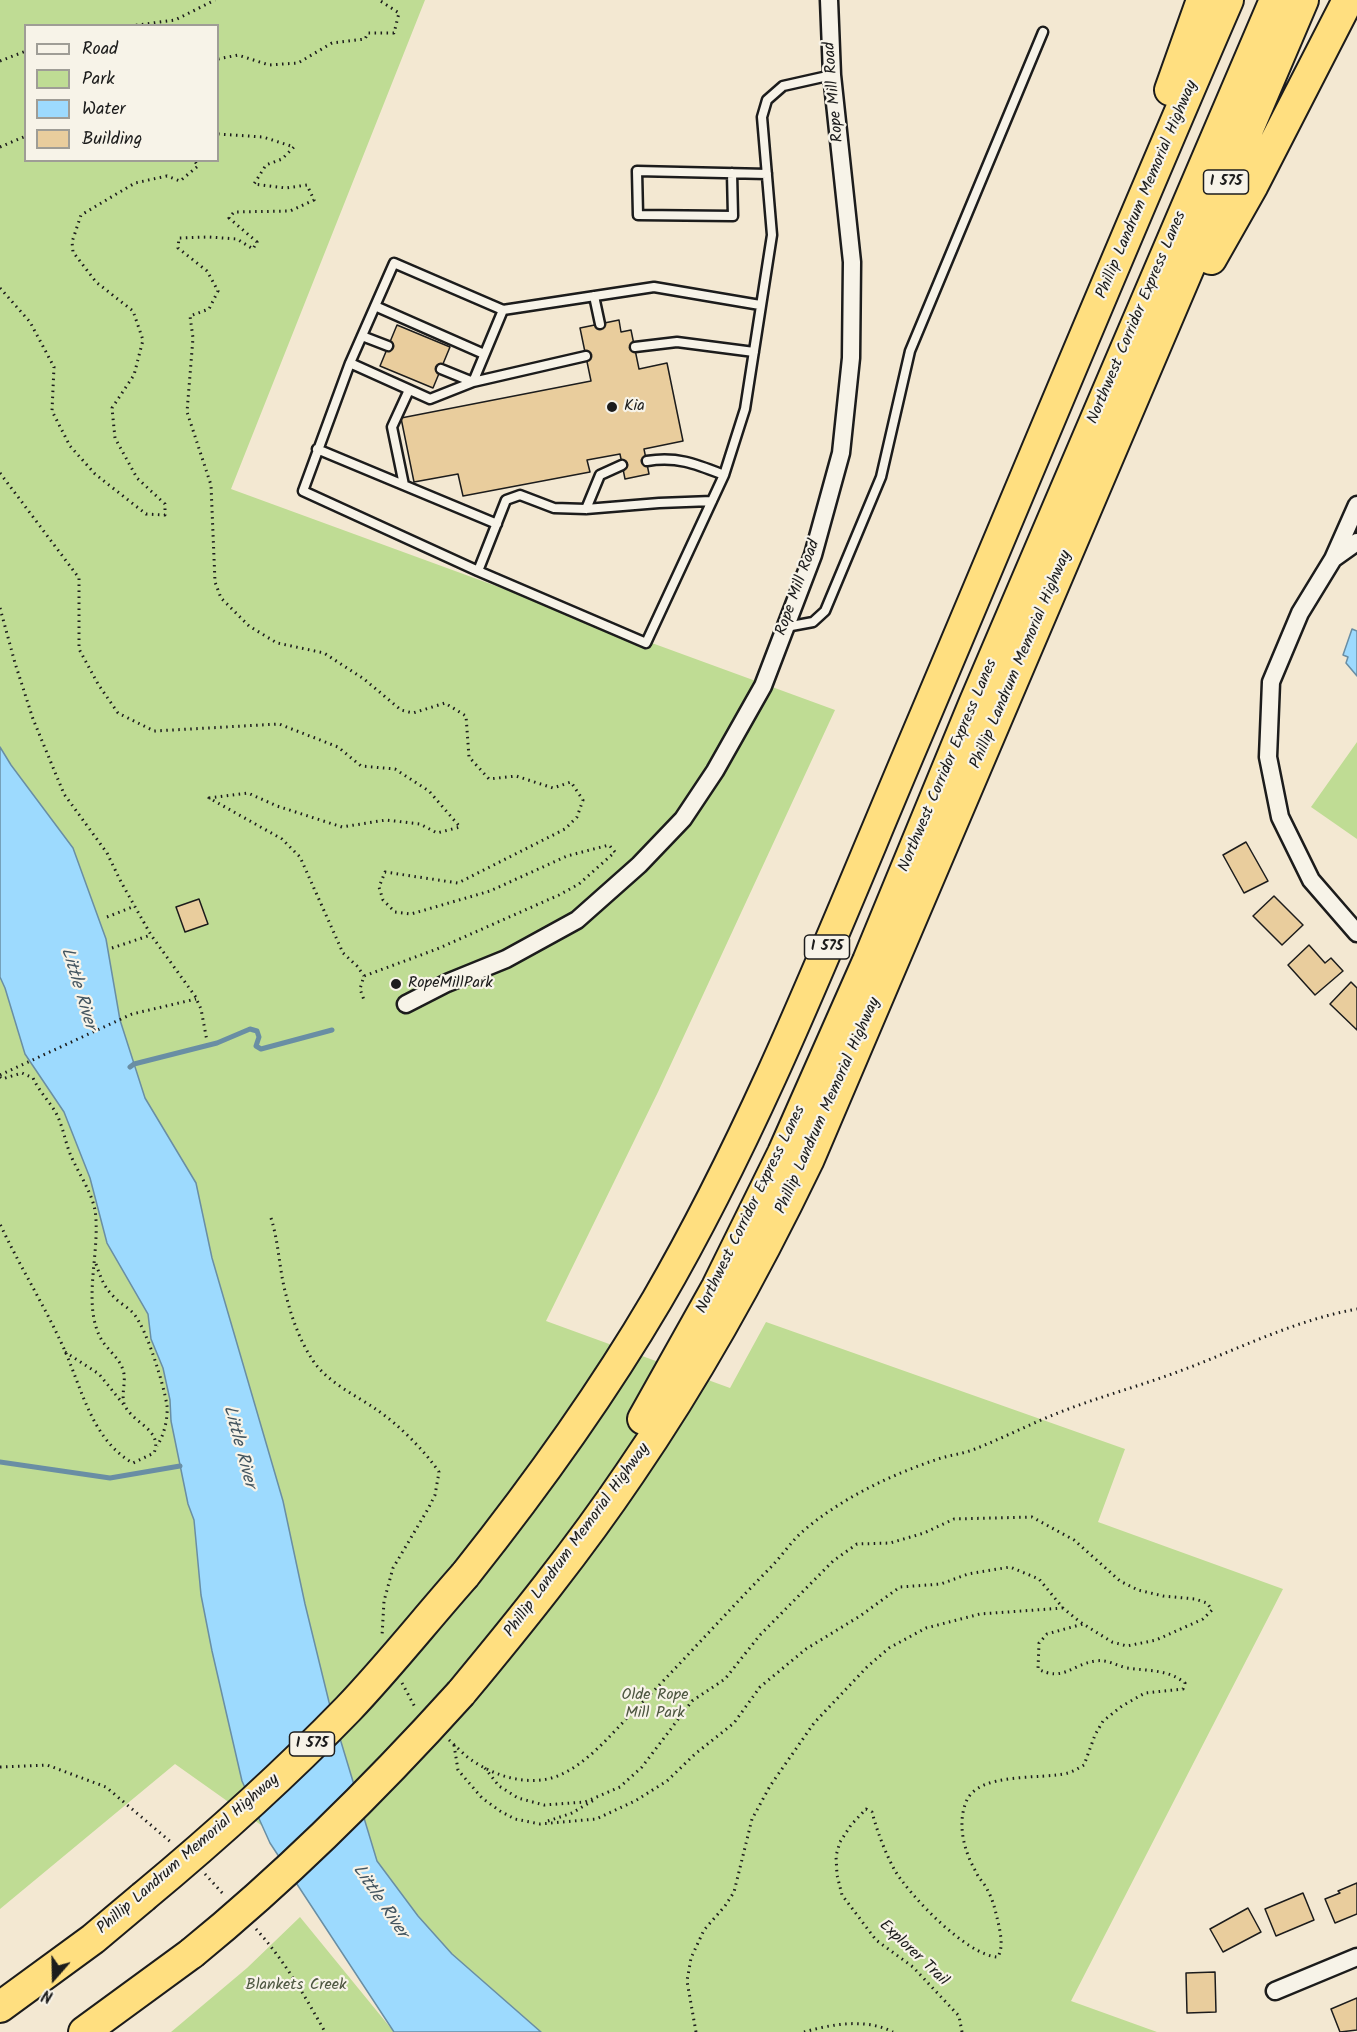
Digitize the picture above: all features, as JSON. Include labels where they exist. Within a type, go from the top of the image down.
[{"type":"highway","points":[[1111,277],[1171,86],[1202,0]]},
{"type":"highway","name":"Phillip Landrum Memorial Highway","points":[[0,2007],[93,1939],[218,1834],[349,1707],[465,1575],[514,1513],[611,1376],[658,1299],[703,1216],[819,967],[1228,0]]},
{"type":"highway","name":"Northwest Corridor Express Lanes","points":[[598,1520],[615,1474],[639,1426],[717,1287],[783,1154],[868,961],[1007,627],[1275,0]]},
{"type":"highway","name":"Phillip Landrum Memorial Highway","points":[[84,2032],[192,1953],[233,1919],[327,1833],[461,1693],[507,1638],[598,1520],[655,1436],[714,1340],[744,1287],[803,1171],[1304,0]]},
{"type":"highway","points":[[1148,365],[1253,185],[1348,0]]},
{"type":"street","name":"Rope Mill Road","points":[[406,1004],[447,983],[506,959],[577,920],[639,865],[683,819],[715,771],[763,686],[813,555],[841,453],[851,358],[852,262],[832,75],[829,0]]},
{"type":"street","points":[[1357,505],[1333,559],[1300,613],[1271,682],[1268,757],[1280,816],[1311,880],[1357,933]]},
{"type":"street","points":[[1333,559],[1357,542]]},
{"type":"street","points":[[1275,1991],[1357,1957]]},
{"type":"lane","points":[[785,627],[813,622],[825,610],[881,477],[910,351],[1043,32]]},
{"type":"lane","points":[[760,305],[654,287],[503,310],[394,263],[350,363],[303,491],[478,571],[646,643],[723,475],[745,409],[772,235],[762,117],[767,100],[783,86],[832,75]]},
{"type":"lane","points":[[732,173],[733,216],[638,215],[637,171],[732,173],[767,174]]},
{"type":"lane","points":[[594,296],[600,324]]},
{"type":"lane","points":[[375,306],[484,354]]},
{"type":"lane","points":[[472,382],[503,310]]},
{"type":"lane","points":[[362,336],[388,346]]},
{"type":"lane","points":[[635,347],[677,342],[754,352]]},
{"type":"lane","points":[[350,363],[430,399],[472,382],[586,356]]},
{"type":"lane","points":[[441,369],[472,382]]},
{"type":"lane","points":[[404,485],[392,427],[410,390]]},
{"type":"lane","points":[[317,449],[497,524]]},
{"type":"lane","points":[[647,461],[660,459],[689,461],[723,475]]},
{"type":"lane","points":[[586,509],[600,475],[622,465]]},
{"type":"lane","points":[[478,571],[506,500],[520,495],[554,508],[586,509],[712,501]]},
{"type":"path","points":[[145,24],[175,20],[215,0]]},
{"type":"path","points":[[219,60],[238,55],[269,65],[298,63],[332,44],[365,39],[368,33],[394,33],[399,13],[379,0]]},
{"type":"path","points":[[0,61],[24,52]]},
{"type":"path","points":[[219,134],[263,137],[294,147],[282,159],[266,165],[255,184],[286,188],[307,185],[314,200],[290,211],[234,212],[229,218],[257,242],[253,249],[237,239],[178,238],[178,248],[207,271],[218,291],[208,309],[190,316],[193,338],[187,412],[211,485],[215,582],[221,598],[249,626],[277,643],[324,653],[364,679],[401,711],[413,713],[445,703],[466,716],[469,757],[489,779],[516,776],[553,788],[571,782],[583,800],[577,817],[565,829],[458,883],[385,872],[379,887],[382,900],[395,912],[411,914],[490,891],[567,856],[609,845],[615,852],[579,884],[559,894],[437,949],[364,976]]},
{"type":"path","points":[[0,147],[24,137]]},
{"type":"path","points":[[0,288],[30,322],[54,367],[52,411],[70,446],[95,474],[146,513],[165,515],[165,504],[137,478],[115,438],[112,408],[134,375],[143,340],[133,311],[96,282],[73,252],[72,242],[81,215],[135,183],[167,176],[180,181],[198,166],[195,162]]},
{"type":"path","points":[[0,473],[79,578],[79,649],[98,684],[118,713],[154,731],[279,724],[338,747],[361,766],[394,769],[429,791],[459,827],[437,832],[420,824],[386,820],[342,827],[277,806],[248,793],[209,798],[282,839],[300,857],[343,953],[364,976]]},
{"type":"path","points":[[0,608],[29,708],[63,794],[107,853],[152,935],[196,999],[201,1009],[207,1041]]},
{"type":"path","points":[[107,917],[135,906]]},
{"type":"path","points":[[112,948],[152,935]]},
{"type":"path","points":[[364,976],[360,989],[364,1000]]},
{"type":"path","points":[[0,1076],[132,1014],[196,999]]},
{"type":"path","points":[[0,1076],[2,1079],[22,1073],[33,1078],[40,1092],[56,1113],[72,1156],[89,1191],[95,1211],[95,1261],[91,1304],[101,1340],[123,1367],[125,1406]]},
{"type":"path","points":[[271,1218],[278,1239],[285,1294],[312,1360],[336,1383],[380,1412],[416,1446],[439,1472],[435,1495],[393,1568],[384,1601],[382,1637]]},
{"type":"path","points":[[0,1224],[65,1352],[89,1414],[122,1457],[133,1463],[135,1470]]},
{"type":"path","points":[[95,1261],[102,1282],[113,1297],[133,1313],[142,1325],[167,1407],[164,1436],[154,1453],[133,1463]]},
{"type":"path","points":[[444,1737],[472,1761],[524,1781],[541,1780],[560,1775],[586,1759],[678,1667],[801,1533],[835,1508],[873,1486],[938,1459],[972,1450],[1061,1412],[1181,1371],[1282,1329],[1319,1317],[1357,1309]]},
{"type":"path","points":[[65,1352],[99,1374],[135,1418],[146,1426],[155,1438],[157,1446]]},
{"type":"path","points":[[454,1745],[459,1770],[482,1798],[500,1812],[515,1819],[540,1824],[596,1819],[635,1801],[667,1781],[695,1754],[734,1723],[760,1687],[806,1649],[860,1617],[900,1587],[941,1584],[968,1574],[1010,1567],[1039,1579],[1062,1606],[1083,1624],[1112,1642],[1127,1646],[1156,1640],[1196,1623],[1212,1610],[1207,1603],[1195,1599],[1163,1596],[1138,1590],[1120,1581],[1074,1539],[1032,1517],[954,1519],[924,1533],[890,1543],[857,1544],[833,1561],[760,1635],[725,1678],[692,1701],[642,1767],[620,1787],[585,1802],[544,1805],[518,1798],[499,1785],[484,1767]]},
{"type":"path","points":[[696,2032],[687,1981],[691,1958],[704,1930],[734,1892],[752,1819],[770,1786],[814,1723],[881,1654],[926,1628],[980,1614],[1062,1606]]},
{"type":"path","name":"Explorer Trail","points":[[962,2032],[960,2016],[913,1967],[876,1940],[842,1895],[836,1865],[840,1842],[859,1815],[866,1809],[872,1812],[893,1867],[914,1895],[974,1950],[984,1955],[998,1957],[1001,1951],[1001,1935],[994,1903],[968,1858],[963,1837],[961,1825],[966,1799],[976,1789],[989,1783],[1011,1778],[1065,1774],[1074,1771],[1084,1765],[1103,1721],[1122,1706],[1145,1693],[1183,1689],[1185,1683],[1168,1673],[1124,1667],[1106,1660],[1093,1661],[1060,1675],[1047,1674],[1038,1669],[1039,1643],[1047,1634],[1083,1624]]},
{"type":"path","points":[[401,1682],[418,1712]]},
{"type":"path","points":[[540,1824],[572,1813],[603,1794]]},
{"type":"path","points":[[804,2032],[824,2026],[849,2024],[872,2025],[893,2032]]},
{"type":"green space","name":"Olde Rope Mill Park","points":[[0,0],[425,0],[231,489],[835,710],[658,1092],[546,1321],[730,1388],[766,1322],[1125,1449],[1098,1522],[1283,1589],[1071,2001],[1157,2032],[472,2032],[409,1930],[175,1764],[0,1909]]},
{"type":"green space","points":[[1357,742],[1357,839],[1311,807]]},
{"type":"green space","name":"Blankets Creek","points":[[300,1917],[394,2032],[171,2032],[247,1968]]},
{"type":"water","points":[[1352,629],[1357,631],[1357,676],[1346,663],[1348,657],[1343,655]]},
{"type":"water","name":"Little River","points":[[0,747],[73,848],[106,939],[120,1020],[145,1098],[196,1183],[212,1258],[283,1501],[329,1702],[377,1861],[418,1916],[452,1954],[541,2032],[394,2032],[270,1843],[242,1781],[201,1595],[194,1520],[188,1504],[171,1421],[170,1400],[163,1368],[151,1339],[148,1314],[107,1243],[90,1178],[64,1112],[25,1054],[0,977]]},
{"type":"building","points":[[619,320],[621,332],[631,330],[639,369],[667,363],[683,441],[644,449],[649,474],[625,479],[620,454],[587,460],[590,472],[463,496],[458,474],[414,482],[401,418],[591,381],[580,328]]},
{"type":"building","points":[[397,325],[450,347],[433,388],[380,366]]},
{"type":"building","points":[[1246,842],[1268,881],[1244,893],[1223,855]]},
{"type":"building","points":[[1274,896],[1303,925],[1282,945],[1253,916]]},
{"type":"building","points":[[199,899],[208,924],[185,932],[176,907]]},
{"type":"building","points":[[1309,945],[1325,963],[1331,958],[1343,971],[1315,995],[1288,965]]},
{"type":"building","points":[[1351,982],[1357,988],[1357,1030],[1330,1004]]},
{"type":"building","points":[[1357,1883],[1357,1914],[1335,1923],[1325,1899]]},
{"type":"building","points":[[1303,1893],[1314,1920],[1276,1936],[1265,1909]]},
{"type":"building","points":[[1248,1908],[1261,1932],[1223,1952],[1210,1929]]},
{"type":"building","points":[[1215,1972],[1216,2012],[1187,2013],[1186,1973]]},
{"type":"building","points":[[1357,1998],[1357,2030],[1340,2032],[1331,2009]]},
{"type":"waterway","points":[[130,1067],[134,1064],[217,1043],[250,1029],[257,1031],[259,1037],[256,1046],[261,1049],[332,1030]]},
{"type":"waterway","points":[[0,1462],[110,1478],[180,1466]]},
{"type":"place","name":"Kia","points":[[612,407]]},
{"type":"place","name":"RopeMillPark","points":[[396,984]]}]
